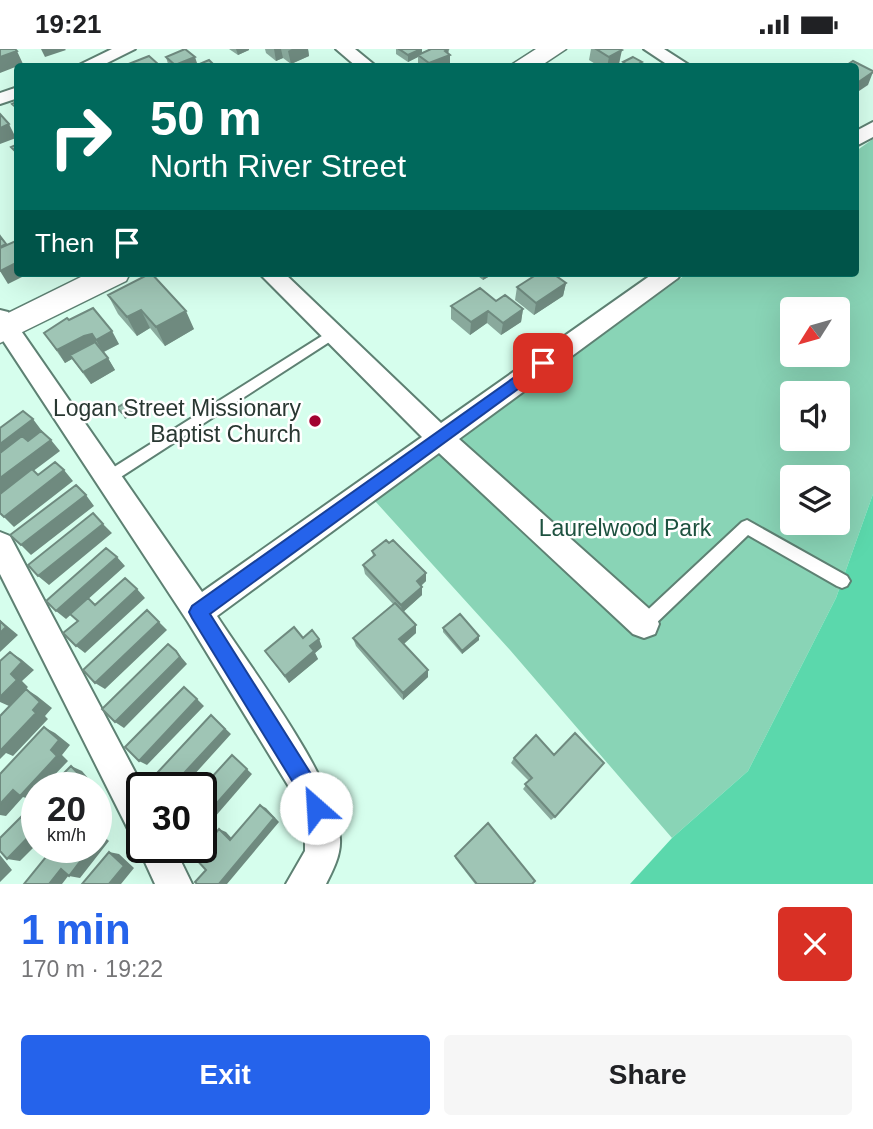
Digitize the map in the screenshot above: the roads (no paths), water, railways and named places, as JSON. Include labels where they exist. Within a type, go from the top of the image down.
[{"type":"main road","points":[[528,63],[554,49]]},
{"type":"main road","points":[[2,326],[106,277]]},
{"type":"street","points":[[93,63],[127,49]]},
{"type":"street","points":[[344,49],[363,63]]},
{"type":"street","points":[[652,49],[677,63]]},
{"type":"street","points":[[274,277],[439,437],[644,624]]},
{"type":"street","points":[[198,612],[662,277]]},
{"type":"street","points":[[2,326],[198,612],[311,792],[322,825],[321,865],[304,884]]},
{"type":"street","points":[[0,545],[126,790]]},
{"type":"street","points":[[163,863],[174,884]]},
{"type":"lane","points":[[108,478],[333,334]]},
{"type":"lane","points":[[644,624],[747,527],[842,582]]},
{"type":"place","name":"Logan Street Missionary Baptist Church","points":[[315,421]]},
{"type":"park label","name":"Laurelwood Park","points":[[625,528]]}]
